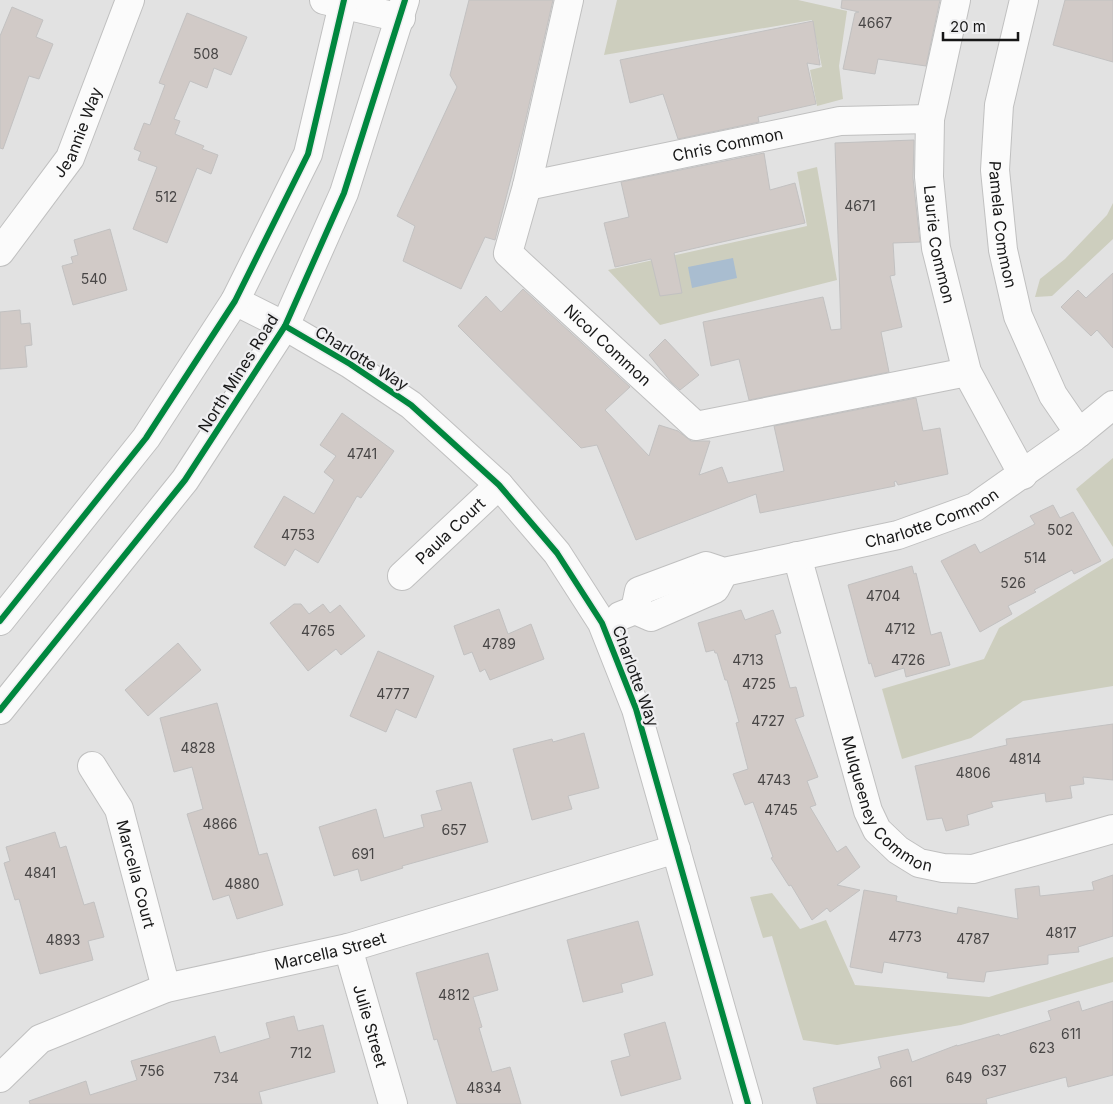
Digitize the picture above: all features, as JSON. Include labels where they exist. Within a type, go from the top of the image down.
[{"type":"street","name":"Jeannie Way","points":[[0,252],[70,158],[130,0]]},
{"type":"street","name":"Nicol Common","points":[[569,0],[527,186],[508,254],[696,426],[967,372]]},
{"type":"street","name":"Laurie Common","points":[[956,0],[930,119],[929,177],[936,248],[967,372],[1023,475]]},
{"type":"street","name":"Pamela Common","points":[[1024,0],[999,105],[995,170],[1003,250],[1018,316],[1053,395],[1079,434]]},
{"type":"street","points":[[0,621],[146,438],[235,300],[308,154],[337,1],[403,9]]},
{"type":"street","name":"North Mines Road","points":[[0,710],[185,480],[285,326],[344,193],[403,9]]},
{"type":"street","name":"Chris Common","points":[[527,186],[840,121],[930,119]]},
{"type":"street","name":"Charlotte Way","points":[[235,300],[285,326],[350,364],[412,405],[499,485],[557,553],[602,623],[636,709],[748,1104]]},
{"type":"street","name":"Charlotte Common","points":[[602,623],[635,610],[639,592],[706,566],[724,572],[898,534],[975,507],[1079,434],[1113,405]]},
{"type":"street","name":"Paula Court","points":[[402,576],[499,485]]},
{"type":"street","name":"Mulqueeney Common","points":[[797,556],[868,810],[877,830],[898,850],[919,863],[943,868],[973,869],[1113,829]]},
{"type":"street","name":"Marcella Court","points":[[92,766],[119,809],[166,988]]},
{"type":"street","name":"Marcella Street","points":[[0,1078],[40,1039],[166,988],[348,948],[676,849]]},
{"type":"street","name":"Julie Street","points":[[348,948],[393,1104]]},
{"type":"green space","points":[[617,0],[798,0],[847,11],[839,66],[843,99],[817,106],[810,70],[822,67],[812,20],[604,55]]},
{"type":"green space","points":[[817,167],[837,280],[660,325],[608,270],[807,226],[797,172]]},
{"type":"green space","points":[[1113,203],[1113,239],[1052,296],[1035,297],[1040,279],[1065,259],[1107,215]]},
{"type":"green space","points":[[1113,458],[1113,547],[1076,489]]},
{"type":"green space","points":[[1113,558],[1113,686],[1023,701],[971,738],[902,759],[882,689],[984,659],[999,628]]},
{"type":"green space","points":[[772,893],[800,929],[826,920],[855,985],[989,997],[1113,957],[1113,982],[961,1025],[837,1045],[803,1040],[772,936],[763,938],[750,897]]},
{"type":"water","points":[[733,258],[737,278],[692,288],[688,267]]},
{"type":"building","points":[[469,0],[553,0],[521,140],[495,240],[485,237],[461,289],[403,261],[415,226],[397,216],[457,87],[450,75]]},
{"type":"building","points":[[842,0],[940,0],[926,66],[878,59],[875,74],[843,69],[855,13],[859,12],[841,8]]},
{"type":"building","points":[[1065,0],[1113,0],[1113,62],[1053,45]]},
{"type":"building","points":[[12,7],[43,20],[36,37],[53,44],[39,79],[29,76],[3,149],[0,148],[0,36]]},
{"type":"building","points":[[187,13],[247,37],[231,75],[214,68],[207,88],[190,81],[174,119],[180,121],[175,134],[204,146],[202,149],[218,155],[211,174],[197,168],[167,243],[133,229],[157,167],[138,160],[141,152],[134,149],[144,123],[150,125],[165,85],[159,83]]},
{"type":"building","points":[[813,21],[820,65],[807,63],[816,104],[758,117],[759,122],[678,139],[663,94],[630,103],[620,60]]},
{"type":"building","points":[[914,140],[913,178],[920,242],[893,243],[895,275],[890,276],[902,327],[881,332],[889,372],[749,400],[739,359],[711,366],[703,322],[823,297],[831,330],[841,329],[835,143]]},
{"type":"building","points":[[764,153],[770,190],[795,183],[805,223],[674,253],[682,293],[660,296],[651,259],[615,267],[604,223],[629,217],[621,182]]},
{"type":"building","points":[[110,229],[127,290],[73,305],[62,266],[73,263],[71,257],[78,255],[74,240]]},
{"type":"building","points":[[1113,273],[1113,348],[1097,330],[1091,336],[1061,307],[1078,290],[1086,298]]},
{"type":"building","points":[[523,289],[630,387],[605,410],[649,456],[659,425],[678,431],[691,441],[710,441],[699,475],[722,467],[728,483],[784,471],[774,426],[916,398],[923,431],[940,428],[948,474],[898,485],[896,481],[894,482],[895,486],[760,513],[756,494],[636,540],[597,445],[581,448],[458,326],[486,296],[501,312]]},
{"type":"building","points":[[20,310],[21,324],[30,323],[32,345],[25,346],[27,367],[0,369],[0,312]]},
{"type":"building","points":[[665,339],[699,375],[680,390],[649,355]]},
{"type":"building","points":[[342,413],[394,451],[361,498],[357,496],[318,563],[295,549],[285,566],[254,547],[284,496],[314,514],[334,480],[324,472],[336,456],[320,445]]},
{"type":"building","points":[[1053,505],[1060,518],[1073,512],[1101,561],[1074,574],[1072,570],[1034,590],[1036,592],[1008,606],[1012,614],[980,632],[941,561],[975,544],[980,553],[1035,524],[1030,516]]},
{"type":"building","points":[[912,566],[914,574],[916,573],[931,635],[941,632],[950,665],[906,677],[904,668],[875,677],[871,663],[869,664],[848,585]]},
{"type":"building","points":[[294,604],[301,604],[309,614],[323,604],[330,613],[340,605],[365,636],[341,655],[336,649],[308,671],[270,623]]},
{"type":"building","points":[[499,609],[508,634],[531,624],[544,659],[490,680],[485,669],[480,672],[472,652],[464,655],[454,626]]},
{"type":"building","points":[[741,610],[745,620],[773,610],[781,633],[775,635],[790,688],[796,687],[804,716],[795,719],[818,777],[807,781],[816,805],[810,807],[837,852],[846,846],[860,867],[837,885],[860,890],[830,912],[827,908],[812,920],[791,885],[789,886],[771,858],[773,857],[753,802],[745,805],[733,774],[748,769],[736,723],[739,722],[717,653],[714,650],[706,652],[698,623]]},
{"type":"building","points":[[178,643],[201,670],[148,716],[125,690]]},
{"type":"building","points":[[378,651],[434,676],[416,718],[396,709],[386,732],[350,716]]},
{"type":"building","points":[[217,703],[259,855],[267,853],[283,905],[237,919],[229,895],[213,900],[187,814],[203,809],[192,767],[174,772],[160,718]]},
{"type":"building","points":[[1113,724],[1113,780],[1083,777],[1084,784],[1070,786],[1072,798],[1046,802],[1045,793],[991,802],[993,807],[967,815],[969,825],[946,831],[942,818],[927,820],[915,766],[1007,745],[1006,739]]},
{"type":"building","points":[[584,733],[599,788],[568,796],[572,809],[532,820],[513,749],[552,739],[553,742]]},
{"type":"building","points":[[471,782],[488,842],[402,866],[403,868],[361,881],[358,869],[334,876],[319,827],[376,809],[384,838],[424,827],[421,815],[442,810],[436,791]]},
{"type":"building","points":[[55,832],[60,848],[66,846],[84,905],[94,902],[104,937],[88,941],[93,960],[40,974],[19,899],[15,900],[4,863],[10,861],[6,847]]},
{"type":"building","points":[[1113,875],[1113,936],[1078,947],[1079,952],[1048,955],[1048,964],[986,972],[984,982],[947,978],[948,973],[884,962],[882,973],[850,967],[864,890],[897,896],[896,901],[957,914],[958,907],[1018,919],[1015,889],[1039,886],[1040,896],[1094,890],[1092,882]]},
{"type":"building","points":[[638,921],[653,975],[621,984],[623,992],[583,1002],[567,940]]},
{"type":"building","points":[[488,953],[498,990],[473,997],[482,1027],[479,1028],[492,1072],[510,1067],[521,1104],[457,1104],[437,1039],[434,1040],[416,973]]},
{"type":"building","points":[[1079,1001],[1082,1011],[1113,1001],[1113,1075],[1068,1087],[1066,1077],[986,1099],[987,1104],[817,1104],[813,1088],[881,1068],[878,1057],[908,1049],[912,1062],[957,1045],[999,1034],[1000,1036],[1051,1020],[1048,1011]]},
{"type":"building","points":[[294,1016],[298,1031],[323,1025],[335,1072],[259,1092],[262,1104],[30,1104],[29,1101],[86,1081],[90,1095],[137,1080],[131,1061],[215,1036],[220,1053],[270,1038],[266,1023]]},
{"type":"building","points":[[665,1022],[681,1079],[621,1096],[611,1061],[630,1056],[624,1034]]},
{"type":"cycle path","points":[[0,621],[146,438],[235,301],[308,154],[344,0]]},
{"type":"cycle path","points":[[0,710],[185,480],[285,326],[344,193],[405,0]]},
{"type":"cycle path","points":[[285,326],[350,364],[411,405],[499,485],[557,553],[602,623],[636,709],[748,1104]]}]
